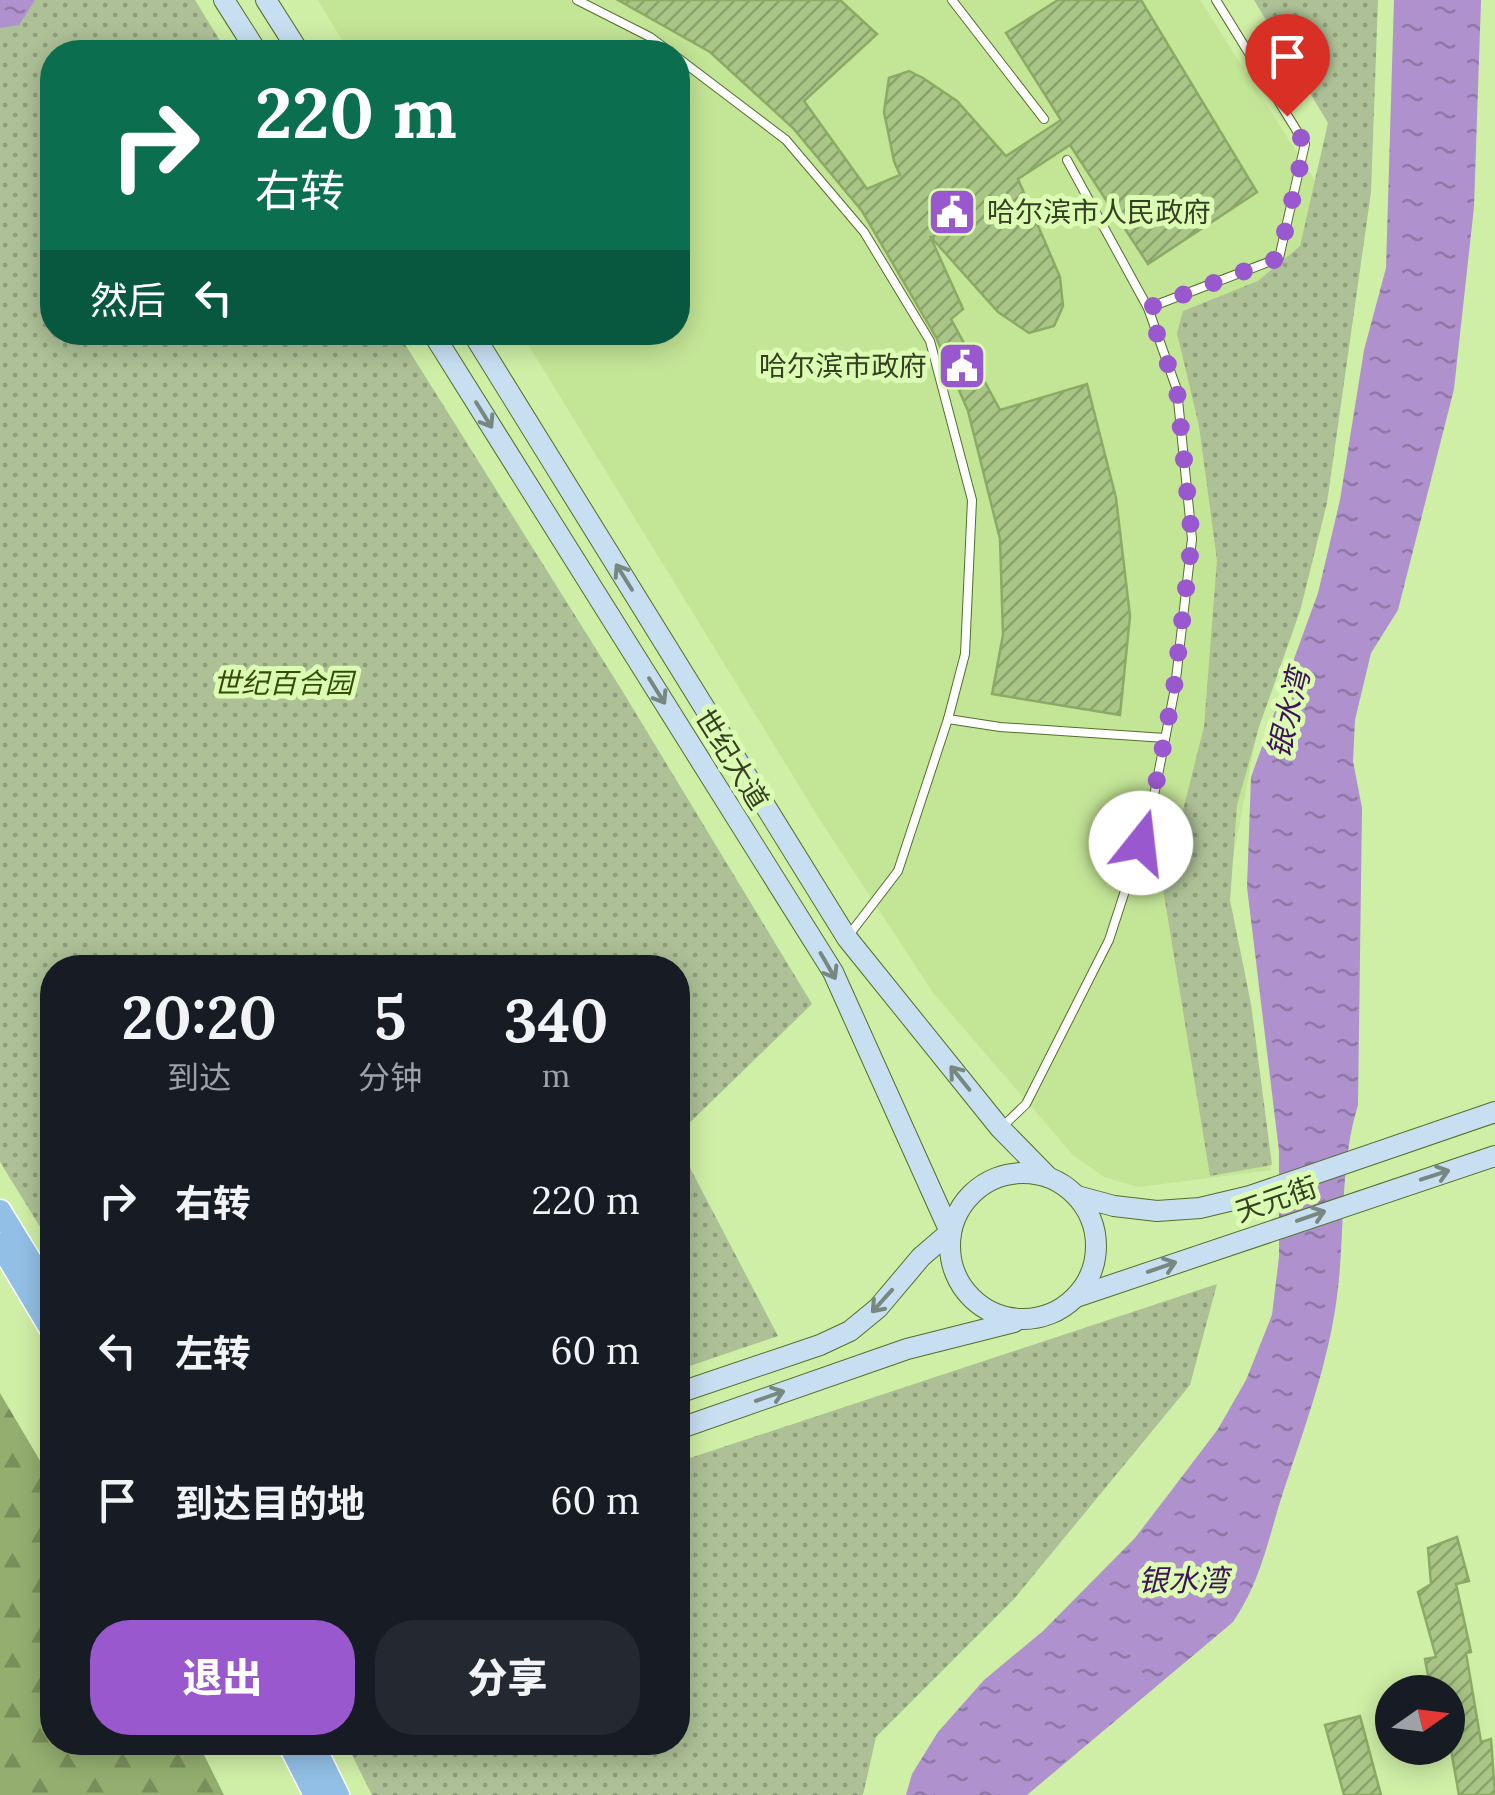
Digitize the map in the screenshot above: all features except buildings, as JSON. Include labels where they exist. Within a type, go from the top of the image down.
[{"type":"main road","points":[[224,0],[249,40]]},
{"type":"main road","points":[[266,0],[291,40]]},
{"type":"main road","name":"世纪大道","points":[[440,345],[833,972],[950,1232]]},
{"type":"main road","name":"世纪大道","points":[[480,345],[847,938],[1000,1128],[1048,1177]]},
{"type":"main road","name":"天元街","points":[[1077,1196],[1114,1206],[1157,1211],[1200,1208],[1250,1196],[1495,1112]]},
{"type":"main road","name":"天元街","points":[[1076,1296],[1495,1156]]},
{"type":"main road","points":[[690,1424],[907,1348],[1043,1317],[1061,1309],[1090,1277],[1096,1255],[1095,1232],[1077,1196],[1048,1177],[1028,1172],[1006,1174],[970,1194],[950,1232],[955,1275],[966,1293],[992,1312],[1024,1320]]},
{"type":"main road","points":[[0,1211],[40,1276]]},
{"type":"main road","points":[[690,1389],[850,1331],[878,1308],[921,1257],[950,1232]]},
{"type":"main road","points":[[0,1244],[40,1311]]},
{"type":"main road","points":[[295,1755],[316,1795]]},
{"type":"main road","points":[[318,1755],[338,1795]]},
{"type":"lane","points":[[578,0],[654,40]]},
{"type":"lane","points":[[952,0],[1044,119]]},
{"type":"lane","points":[[1148,308],[1279,258],[1305,144],[1216,0]]},
{"type":"lane","points":[[690,67],[786,140],[864,232],[930,341],[972,500],[964,654],[948,718],[898,871],[847,938]]},
{"type":"lane","points":[[1000,1128],[1026,1104],[1109,940],[1151,811],[1174,688],[1192,539],[1177,390],[1148,308],[1067,160]]},
{"type":"lane","points":[[948,718],[1000,727],[1164,738]]},
{"type":"shaded area","name":"哈尔滨市人民政府","points":[[318,0],[1200,0],[1352,239],[1227,889],[1271,1170],[1138,1187],[1104,1177],[1073,1155],[934,994],[822,823],[528,345],[690,345],[690,40],[342,40]]},
{"type":"green space","name":"世纪百合园","points":[[0,0],[195,0],[220,40],[40,40],[40,345],[406,345],[812,1004],[690,1122],[690,955],[40,955],[40,1227],[0,1162]]},
{"type":"green space","points":[[1254,0],[1378,0],[1371,192],[1327,503],[1300,611],[1259,727],[1237,805],[1230,900],[1251,1004],[1272,1165],[1210,1176],[1163,889],[1204,727],[1217,560],[1199,426],[1177,333],[1183,311],[1258,281],[1300,246],[1328,123]]},
{"type":"green space","points":[[690,1168],[778,1336],[690,1366]]},
{"type":"green space","points":[[1217,1284],[1190,1385],[1014,1599],[876,1737],[863,1795],[372,1795],[352,1755],[690,1755],[690,1458]]},
{"type":"green space","points":[[0,1393],[40,1461],[40,1755],[204,1755],[224,1795],[0,1795]]},
{"type":"water","points":[[0,0],[35,0],[19,25],[0,28]]},
{"type":"water","name":"银水湾","points":[[1394,0],[1481,0],[1474,207],[1454,389],[1398,610],[1371,653],[1355,720],[1353,761],[1362,808],[1358,1105],[1346,1173],[1338,1288],[1322,1370],[1261,1564],[1233,1622],[1027,1795],[906,1795],[912,1774],[938,1732],[984,1680],[1043,1631],[1135,1538],[1171,1491],[1218,1429],[1246,1380],[1272,1315],[1279,1257],[1279,1151],[1247,887],[1251,777],[1318,593],[1340,500],[1364,350],[1386,268]]},
{"type":"place","name":"哈尔滨市人民政府","points":[[952,212]]},
{"type":"place","name":"哈尔滨市政府","points":[[962,366]]},
{"type":"route","points":[[1141,843],[1151,811],[1174,688],[1192,539],[1177,390],[1148,308],[1279,258],[1305,144],[1287,116]]}]
